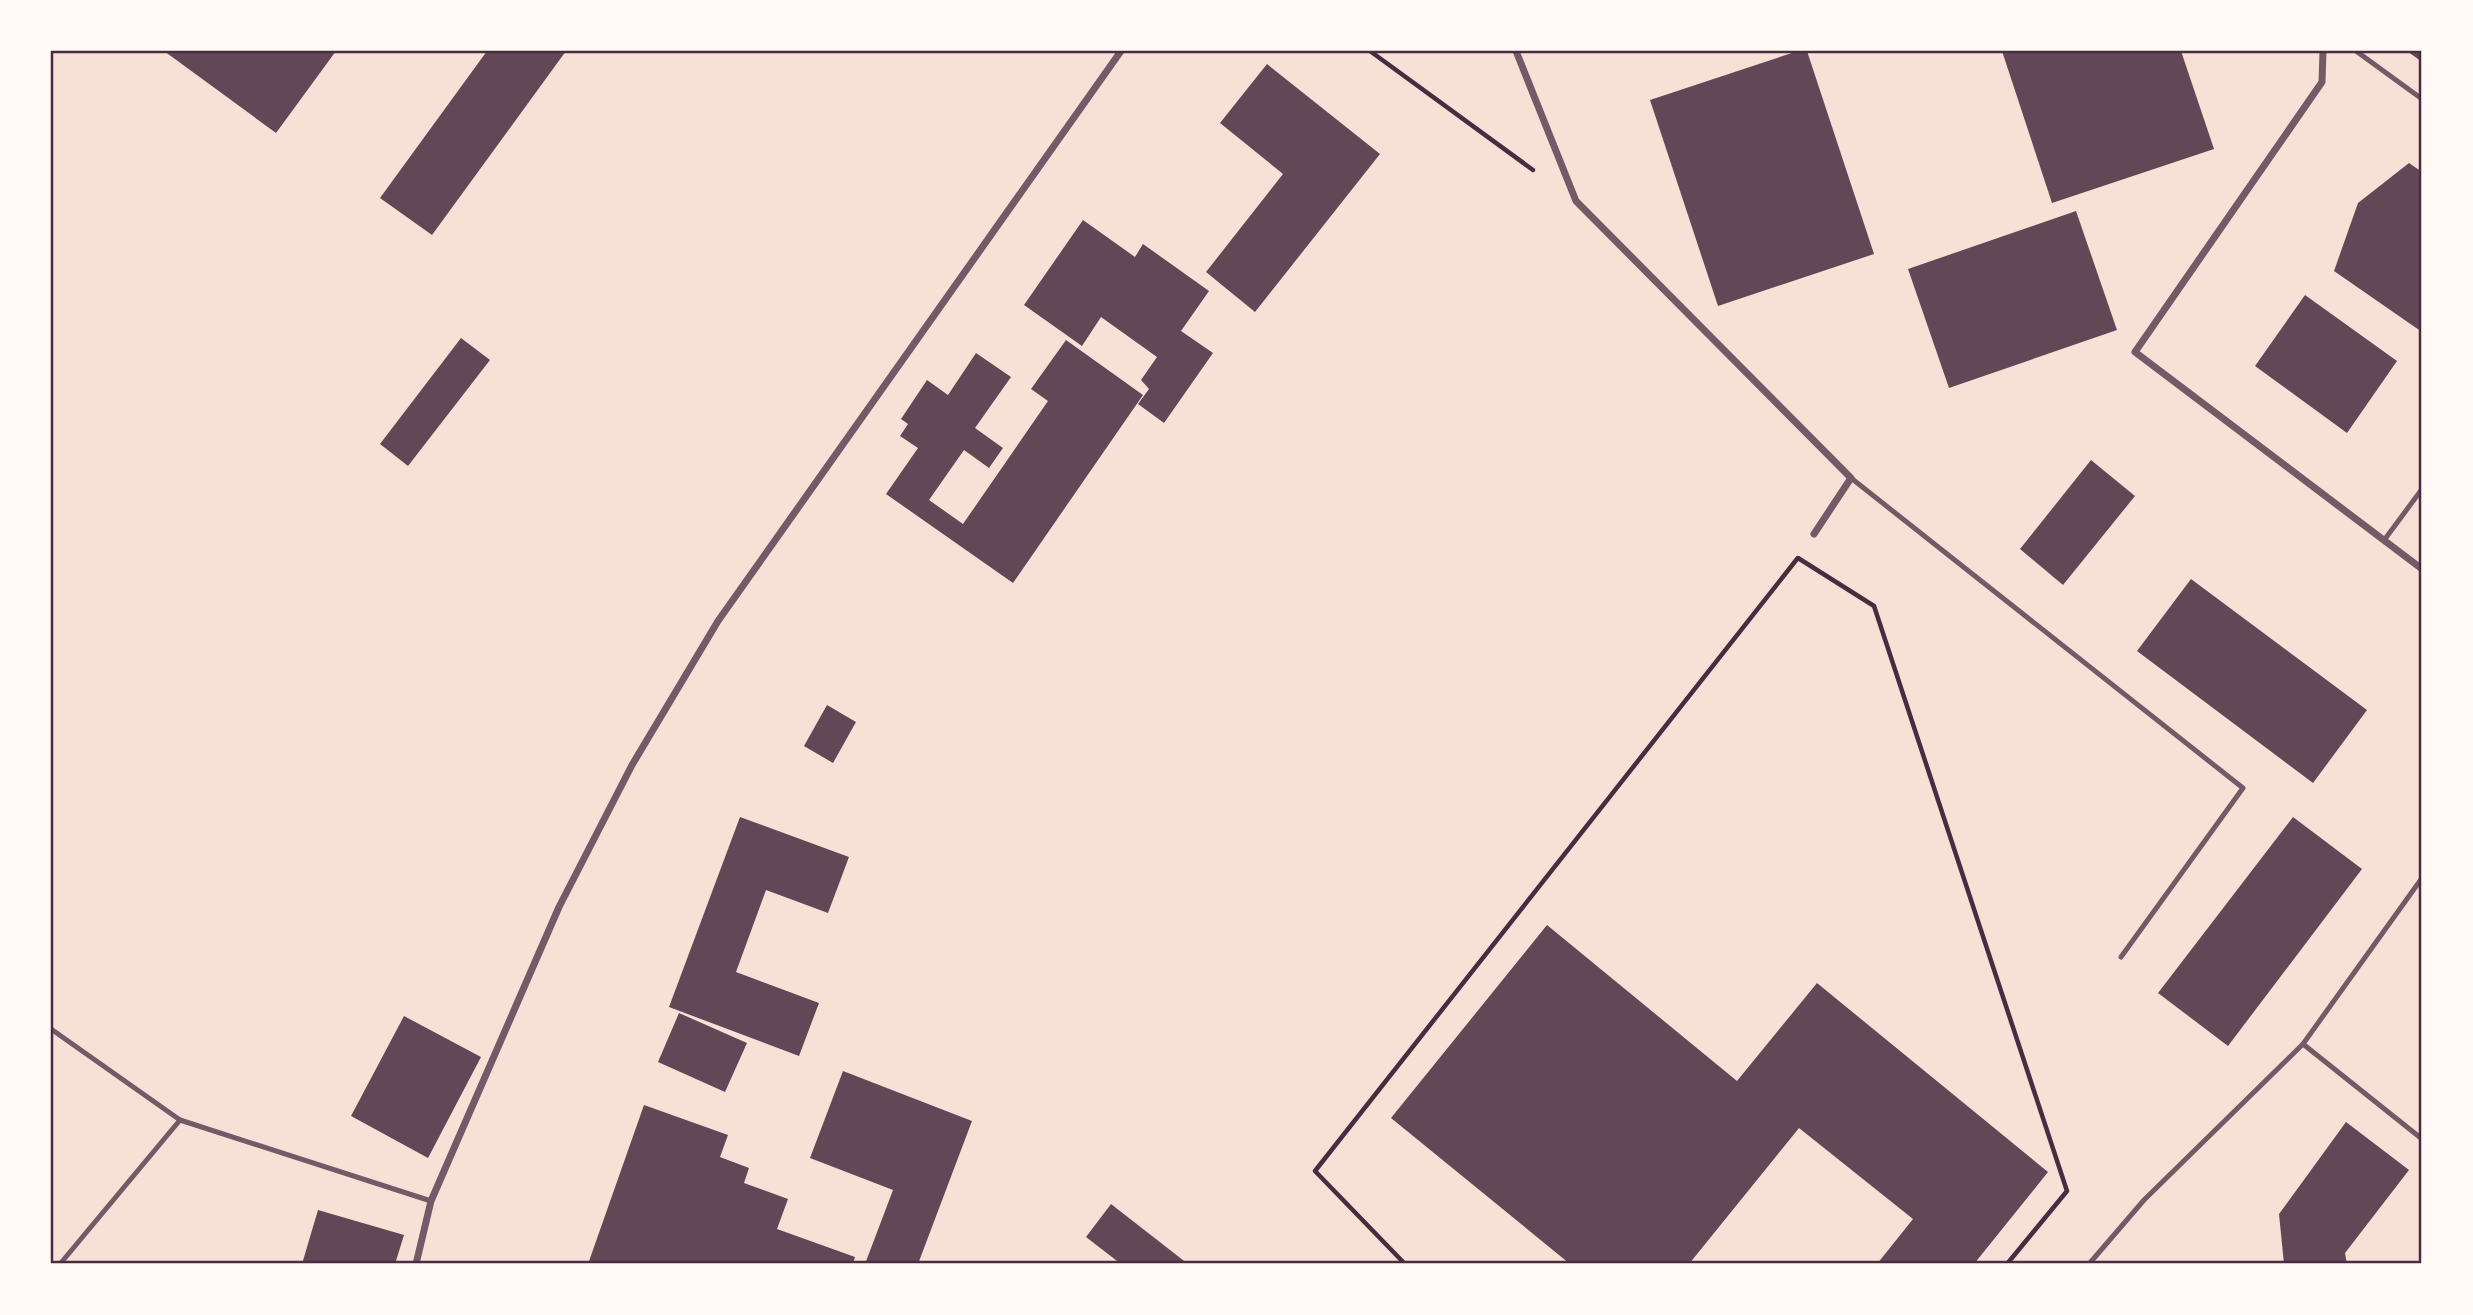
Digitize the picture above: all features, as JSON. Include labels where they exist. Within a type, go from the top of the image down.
[{"type":"street","points":[[416,1264],[431,1201],[559,907],[632,765],[718,621],[1121,51]]},
{"type":"street","points":[[1516,51],[1576,201],[1851,478],[1814,534]]},
{"type":"street","points":[[2323,51],[2322,82],[2135,352],[2422,569]]},
{"type":"lane","points":[[2356,51],[2422,99]]},
{"type":"lane","points":[[1851,478],[2243,788],[2121,957]]},
{"type":"lane","points":[[2385,539],[2422,489]]},
{"type":"lane","points":[[2089,1264],[2144,1200],[2303,1044],[2422,878]]},
{"type":"lane","points":[[51,1029],[180,1120],[431,1201]]},
{"type":"lane","points":[[2303,1044],[2422,1139]]},
{"type":"lane","points":[[60,1264],[180,1120]]},
{"type":"path","points":[[1370,51],[1576,201]]},
{"type":"path","points":[[1405,1264],[1315,1171],[1814,534]]},
{"type":"path","points":[[1797,559],[1874,607],[2067,1191],[2007,1264]]},
{"type":"building","points":[[164,51],[336,51],[276,133]]},
{"type":"building","points":[[487,51],[566,51],[432,235],[380,198]]},
{"type":"building","points":[[1798,51],[1807,51],[1874,254],[1718,306],[1650,100]]},
{"type":"building","points":[[2002,51],[2181,51],[2214,149],[2052,203]]},
{"type":"building","points":[[2407,51],[2422,51],[2422,62]]},
{"type":"building","points":[[1267,64],[1380,154],[1255,312],[1206,272],[1283,174],[1220,123]]},
{"type":"building","points":[[2409,163],[2422,172],[2422,332],[2334,271],[2358,203]]},
{"type":"building","points":[[2076,211],[2117,330],[1949,388],[1908,269]]},
{"type":"building","points":[[1083,220],[1135,257],[1143,244],[1209,291],[1181,331],[1213,353],[1164,423],[1138,404],[1149,389],[1141,380],[1157,357],[1101,317],[1082,346],[1024,305]]},
{"type":"building","points":[[2305,295],[2397,361],[2347,433],[2255,366]]},
{"type":"building","points":[[461,338],[490,360],[408,466],[380,444]]},
{"type":"building","points":[[1066,340],[1143,395],[1013,583],[886,494],[918,448],[900,436],[908,424],[901,419],[927,380],[948,395],[976,353],[1011,377],[975,428],[1003,448],[989,468],[964,450],[929,500],[963,524],[1048,401],[1031,389]]},
{"type":"building","points":[[2091,460],[2135,496],[2063,585],[2020,549]]},
{"type":"building","points":[[2191,579],[2367,710],[2313,783],[2137,651]]},
{"type":"building","points":[[827,705],[856,722],[833,763],[804,746]]},
{"type":"building","points":[[740,817],[849,857],[828,913],[766,890],[736,972],[819,1003],[799,1056],[669,1007]]},
{"type":"building","points":[[2293,817],[2362,869],[2228,1046],[2158,993]]},
{"type":"building","points":[[1547,925],[1737,1081],[1817,983],[2048,1172],[1974,1264],[1877,1264],[1913,1219],[1799,1128],[1689,1264],[1570,1264],[1391,1118]]},
{"type":"building","points":[[679,1013],[747,1043],[725,1092],[658,1062]]},
{"type":"building","points":[[404,1016],[481,1057],[428,1158],[351,1116]]},
{"type":"building","points":[[843,1071],[972,1121],[918,1264],[865,1264],[893,1190],[810,1158]]},
{"type":"building","points":[[644,1105],[728,1135],[720,1157],[749,1168],[744,1183],[788,1199],[777,1229],[855,1257],[853,1264],[588,1264]]},
{"type":"building","points":[[2346,1122],[2409,1170],[2345,1253],[2347,1264],[2284,1264],[2279,1214]]},
{"type":"building","points":[[1111,1204],[1188,1264],[1121,1264],[1086,1237]]},
{"type":"building","points":[[318,1210],[404,1235],[395,1264],[302,1264]]}]
